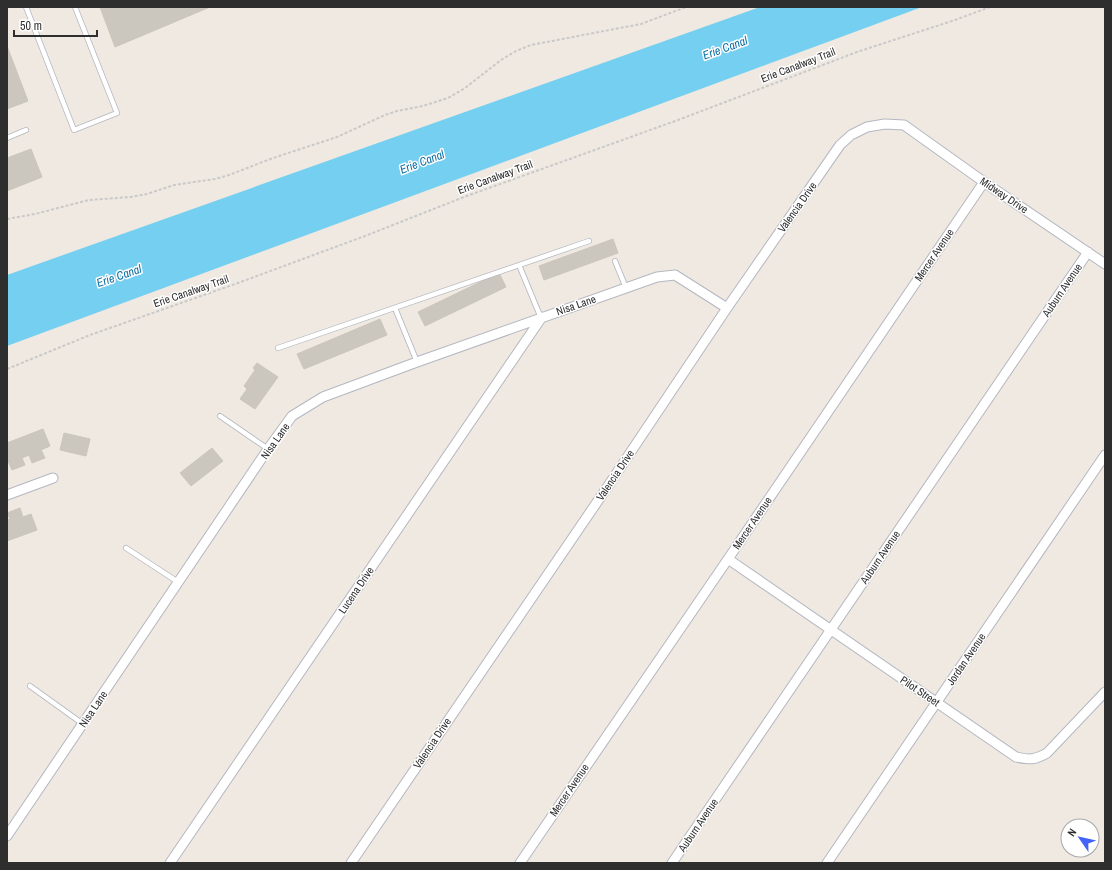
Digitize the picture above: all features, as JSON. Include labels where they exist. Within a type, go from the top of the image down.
[{"type":"street","name":"Valencia Drive","points":[[351,863],[727,308],[840,145],[851,135],[867,127],[885,124],[904,125]]},
{"type":"street","name":"Midway Drive","points":[[904,125],[984,182],[1105,264]]},
{"type":"street","name":"Mercer Avenue","points":[[520,863],[984,182]]},
{"type":"street","name":"Auburn Avenue","points":[[672,863],[1088,252]]},
{"type":"street","name":"Nisa Lane","points":[[7,836],[268,449],[292,416],[323,397],[657,277],[675,275],[727,308]]},
{"type":"street","name":"Lucena Drive","points":[[170,863],[541,318]]},
{"type":"street","name":"Jordan Avenue","points":[[827,863],[1105,455]]},
{"type":"street","points":[[7,495],[53,478]]},
{"type":"street","name":"Pilot Street","points":[[728,559],[1016,757],[1027,760],[1038,758],[1047,753],[1105,692]]},
{"type":"lane","points":[[26,7],[74,130],[117,113],[75,7]]},
{"type":"lane","points":[[7,138],[26,130]]},
{"type":"lane","points":[[278,348],[589,241]]},
{"type":"lane","points":[[615,260],[626,288]]},
{"type":"lane","points":[[519,265],[541,318]]},
{"type":"lane","points":[[395,308],[417,362]]},
{"type":"lane","points":[[220,416],[268,449]]},
{"type":"lane","points":[[126,548],[178,582]]},
{"type":"lane","points":[[30,686],[83,724]]},
{"type":"path","points":[[7,219],[35,214],[89,200],[132,197],[147,194],[174,185],[215,179],[337,137],[385,115],[423,106],[448,98],[465,88],[501,60],[516,51],[531,45],[636,26],[686,7]]},
{"type":"path","name":"Erie Canalway Trail","points":[[7,369],[90,335],[238,283],[365,236],[464,196],[678,120],[843,57],[990,7]]},
{"type":"water","name":"Erie Canal","points":[[760,7],[922,7],[7,346],[7,275]]},
{"type":"building","points":[[100,7],[210,7],[115,47]]},
{"type":"building","points":[[7,46],[28,101],[7,109]]},
{"type":"building","points":[[31,149],[42,177],[7,191],[7,158]]},
{"type":"building","points":[[613,239],[618,253],[544,280],[539,266]]},
{"type":"building","points":[[499,273],[506,287],[425,326],[418,312]]},
{"type":"building","points":[[380,319],[387,335],[304,369],[297,354]]},
{"type":"building","points":[[257,363],[278,377],[255,409],[240,399],[247,389],[244,386],[255,370],[253,368]]},
{"type":"building","points":[[43,429],[50,446],[41,450],[45,458],[32,463],[29,455],[22,458],[25,465],[12,470],[7,461],[7,443]]},
{"type":"building","points":[[64,433],[90,439],[86,456],[60,450]]},
{"type":"building","points":[[212,448],[223,461],[191,486],[180,473]]},
{"type":"building","points":[[20,508],[23,517],[31,514],[37,530],[7,541],[7,520],[10,519],[7,513]]}]
